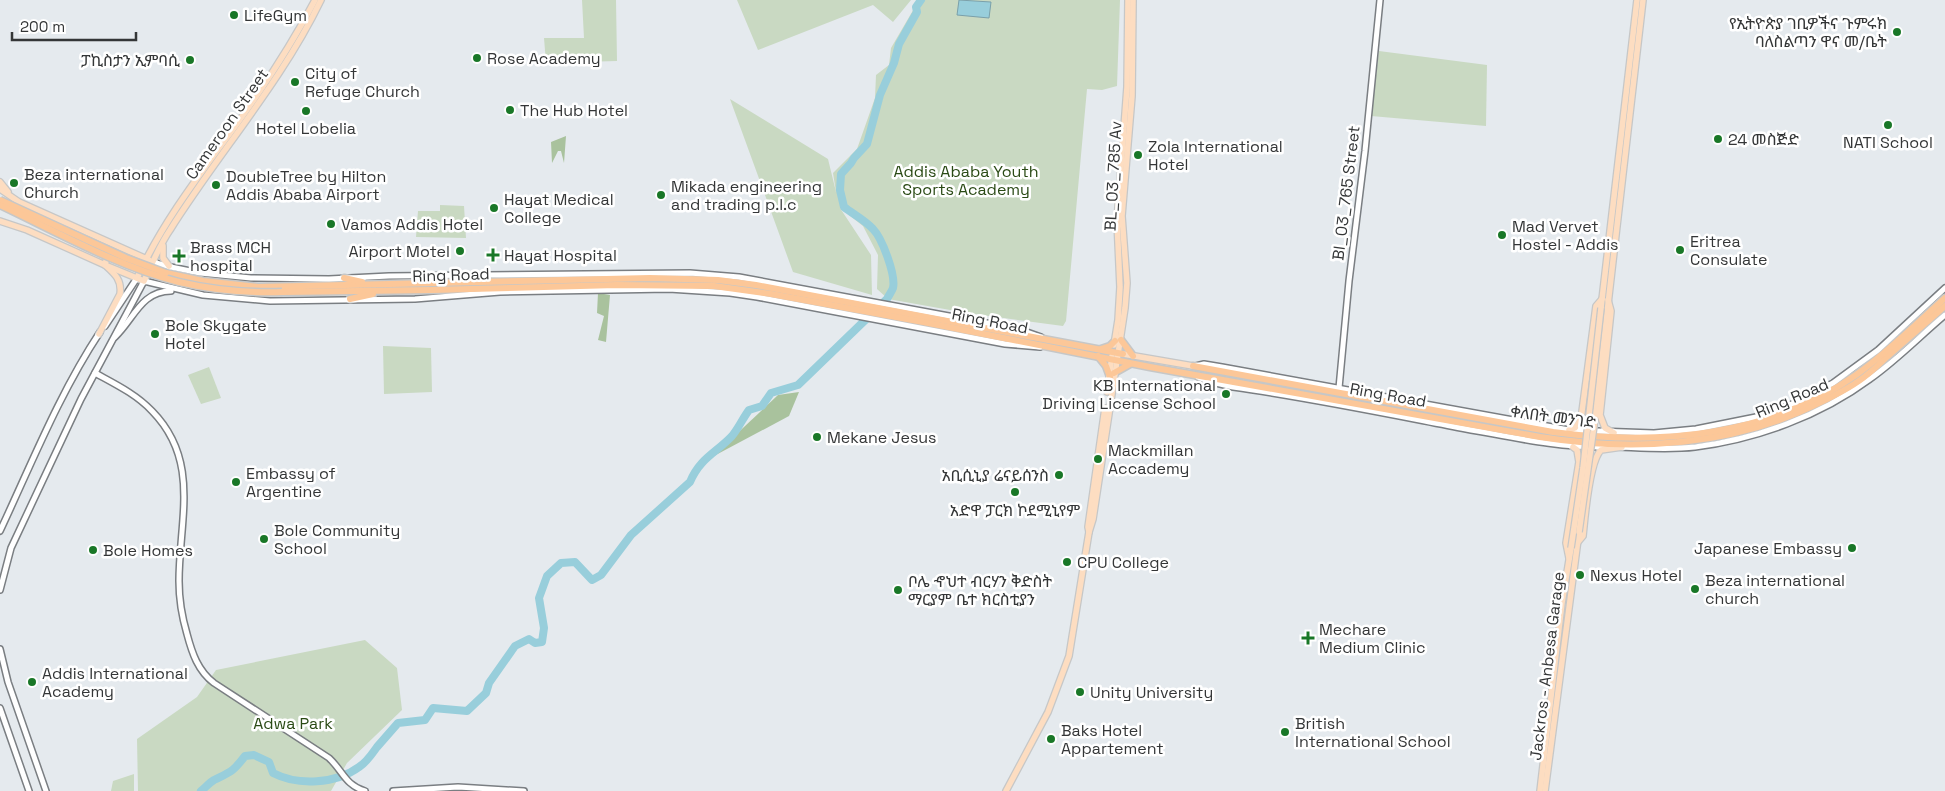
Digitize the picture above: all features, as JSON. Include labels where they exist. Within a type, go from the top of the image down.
[{"type":"highway","name":"Ring Road","points":[[0,200],[126,258],[177,276],[228,284],[258,287],[341,288],[386,291],[607,285],[702,285],[763,293],[867,315],[878,308],[888,307],[1046,343]]},
{"type":"highway","name":"Ring Road","points":[[0,206],[122,262],[179,282],[212,288],[250,292],[378,285],[616,278],[700,280],[756,285],[1132,359],[1194,374],[1556,439],[1614,443],[1686,442],[1720,437],[1762,426],[1809,408],[1834,396],[1869,374],[1945,306]]},
{"type":"highway","points":[[344,278],[378,285]]},
{"type":"highway","points":[[350,299],[386,291]]},
{"type":"highway","name":"ቀለበት መንገድ","points":[[1193,366],[1585,437],[1685,436],[1747,425],[1792,410],[1824,395],[1883,354],[1945,298]]},
{"type":"highway","points":[[1118,340],[1132,359],[1112,375],[1098,353],[1118,340]]},
{"type":"main road","name":"Cameroon Street","points":[[140,280],[146,259],[298,33],[315,0]]},
{"type":"main road","name":"Cameroon Street","points":[[140,280],[153,262],[178,212],[270,88],[293,53],[321,0]]},
{"type":"main road","name":"BL_03_785 Av","points":[[1006,791],[1048,712],[1069,656],[1089,532],[1094,519],[1112,375],[1117,356],[1120,287],[1117,220],[1127,87],[1128,0]]},
{"type":"main road","name":"BL_03_785 Av","points":[[1118,340],[1126,283],[1122,216],[1132,96],[1133,0]]},
{"type":"main road","points":[[1614,433],[1605,428],[1600,415],[1611,311],[1605,300],[1637,0]]},
{"type":"main road","points":[[1540,791],[1552,712],[1562,603],[1583,468],[1643,0]]},
{"type":"main road","points":[[264,84],[270,88]]},
{"type":"main road","points":[[0,182],[19,202]]},
{"type":"main road","name":"Ring Road","points":[[0,189],[19,202],[153,262]]},
{"type":"main road","name":"Ring Road","points":[[0,221],[27,230],[140,280]]},
{"type":"main road","points":[[165,239],[162,254],[164,261],[169,266]]},
{"type":"main road","points":[[100,334],[117,302],[121,287],[118,278],[105,265],[111,244]]},
{"type":"main road","points":[[1569,430],[1575,428],[1581,418],[1596,306],[1605,300]]},
{"type":"main road","points":[[1577,544],[1590,457],[1604,308]]},
{"type":"main road","name":"ቀለበት መንገድ","points":[[1132,359],[1193,366]]},
{"type":"main road","points":[[1569,560],[1566,552],[1566,543],[1579,462],[1577,450],[1572,447]]},
{"type":"main road","points":[[1577,544],[1583,536],[1593,467],[1597,454],[1601,450],[1622,448]]},
{"type":"main road","name":"Jackros - Anbesa Garage","points":[[1545,791],[1552,712],[1577,544]]},
{"type":"street","name":"Bl_03_765 Street","points":[[1339,388],[1380,0]]},
{"type":"street","name":"Ring Road","points":[[153,262],[200,273],[251,278],[681,272],[740,277],[878,308]]},
{"type":"street","points":[[0,531],[80,365],[100,334],[140,280]]},
{"type":"street","points":[[0,590],[11,548],[81,399],[140,280]]},
{"type":"street","name":"Ring Road","points":[[140,280],[180,291],[216,297],[254,300],[415,298],[500,292],[679,289],[730,293],[857,316],[867,315],[1005,344],[1034,348],[1046,343]]},
{"type":"street","points":[[1193,366],[1211,365],[1569,430],[1614,433],[1696,430],[1756,417],[1790,405],[1833,383],[1861,364],[1885,344],[1945,288]]},
{"type":"street","points":[[111,341],[143,301],[160,292],[180,291]]},
{"type":"street","points":[[1194,374],[1207,381],[1233,387],[1572,447],[1695,447],[1738,439],[1796,420],[1834,402],[1861,386],[1888,365],[1945,315]]},
{"type":"street","points":[[95,373],[132,394],[153,411],[166,428],[178,453],[184,470],[185,509],[179,581],[180,599],[190,646],[200,670],[214,683],[322,753],[342,772],[352,789],[364,791]]},
{"type":"street","points":[[0,649],[8,682],[46,791]]},
{"type":"street","points":[[0,708],[29,791]]},
{"type":"street","points":[[393,791],[458,787],[524,791]]},
{"type":"green space","points":[[582,0],[616,0],[617,61],[546,63],[544,38],[584,38]]},
{"type":"green space","points":[[737,0],[911,0],[893,22],[873,5],[758,50]]},
{"type":"green space","name":"Addis Ababa Youth Sports Academy","points":[[919,0],[1120,0],[1117,86],[1102,90],[1087,89],[1066,321],[1063,326],[967,313],[888,299],[877,289],[878,255],[863,226],[840,208],[871,255],[872,295],[793,272],[730,99],[828,159],[836,192],[833,173],[857,149],[875,98],[876,75],[889,65],[891,48]]},
{"type":"green space","points":[[1379,51],[1487,65],[1486,126],[1371,116]]},
{"type":"green space","points":[[566,136],[564,163],[561,151],[558,151],[552,163],[551,142]]},
{"type":"green space","points":[[440,205],[464,206],[466,238],[416,237],[418,211],[440,211]]},
{"type":"green space","points":[[598,293],[610,295],[606,342],[598,340],[604,316],[597,313]]},
{"type":"green space","points":[[383,346],[431,348],[432,392],[384,394]]},
{"type":"green space","points":[[209,367],[221,398],[201,404],[188,375]]},
{"type":"green space","points":[[799,392],[789,416],[712,457],[778,395]]},
{"type":"green space","name":"Adwa Park","points":[[365,640],[397,668],[402,710],[347,763],[331,791],[138,791],[137,739],[197,697],[216,670]]},
{"type":"green space","points":[[134,774],[134,791],[111,791],[113,781]]},
{"type":"water","points":[[959,0],[991,2],[989,18],[957,15]]},
{"type":"waterway","points":[[201,791],[212,781],[234,769],[245,756],[254,755],[269,762],[273,773],[294,780],[317,781],[339,777],[350,773],[364,763],[398,723],[425,720],[433,708],[467,711],[486,693],[489,683],[515,646],[529,639],[535,643],[542,642],[544,628],[539,598],[547,576],[561,563],[575,562],[592,580],[601,575],[631,535],[690,482],[703,461],[732,436],[749,410],[762,406],[771,393],[798,385],[887,299],[893,288],[888,257],[873,229],[844,207],[840,190],[841,174],[867,144],[880,95],[894,63],[899,44],[917,12],[916,7],[921,0]]},
{"type":"place","name":"LifeGym","points":[[234,15]]},
{"type":"place","name":"የኢትዮጵያ ገቢዎችና ጉምሩክ ባለስልጣን ዋና መ/ቤት","points":[[1897,32]]},
{"type":"place","name":"Rose Academy","points":[[477,58]]},
{"type":"place","name":"ፓኪስታን ኢምባሲ","points":[[190,60]]},
{"type":"place","name":"City of Refuge Church","points":[[295,82]]},
{"type":"place","name":"The Hub Hotel","points":[[510,110]]},
{"type":"place","name":"Hotel Lobelia","points":[[306,111]]},
{"type":"place","name":"NATI School","points":[[1888,125]]},
{"type":"place","name":"24 መስጅድ","points":[[1718,139]]},
{"type":"place","name":"Zola International Hotel","points":[[1138,155]]},
{"type":"place","name":"Beza international Church","points":[[14,183]]},
{"type":"place","name":"DoubleTree by Hilton Addis Ababa Airport","points":[[216,185]]},
{"type":"place","name":"Mikada engineering and trading p.l.c","points":[[661,195]]},
{"type":"place","name":"Hayat Medical College","points":[[494,208]]},
{"type":"place","name":"Vamos Addis Hotel","points":[[331,224]]},
{"type":"place","name":"Mad Vervet Hostel - Addis","points":[[1502,235]]},
{"type":"place","name":"Eritrea Consulate","points":[[1680,250]]},
{"type":"place","name":"Airport Motel","points":[[460,251]]},
{"type":"place","name":"Hayat Hospital","points":[[493,255]]},
{"type":"place","name":"Brass MCH hospital","points":[[179,256]]},
{"type":"place","name":"Bole Skygate Hotel","points":[[155,334]]},
{"type":"place","name":"KB International Driving License School","points":[[1226,394]]},
{"type":"place","name":"Mekane Jesus","points":[[817,437]]},
{"type":"place","name":"Mackmillan Accademy","points":[[1098,459]]},
{"type":"place","name":"አቢሲኒያ ሬናይሰንስ","points":[[1059,475]]},
{"type":"place","name":"Embassy of Argentine","points":[[236,482]]},
{"type":"place","name":"አድዋ ፓርክ ኮደሚኒየም","points":[[1015,492]]},
{"type":"place","name":"Bole Community School","points":[[264,539]]},
{"type":"place","name":"Japanese Embassy","points":[[1852,548]]},
{"type":"place","name":"Bole Homes","points":[[93,550]]},
{"type":"place","name":"CPU College","points":[[1067,562]]},
{"type":"place","name":"Nexus Hotel","points":[[1580,575]]},
{"type":"place","name":"Beza international church","points":[[1695,589]]},
{"type":"place","name":"ቦሌ ኆህተ ብርሃን ቅድስት ማርያም ቤተ ክርስቲያን","points":[[898,590]]},
{"type":"place","name":"Mechare Medium Clinic","points":[[1308,638]]},
{"type":"place","name":"Addis International Academy","points":[[32,682]]},
{"type":"place","name":"Unity University","points":[[1080,692]]},
{"type":"place","name":"British International School","points":[[1285,732]]},
{"type":"place","name":"Baks Hotel Appartement","points":[[1051,739]]}]
